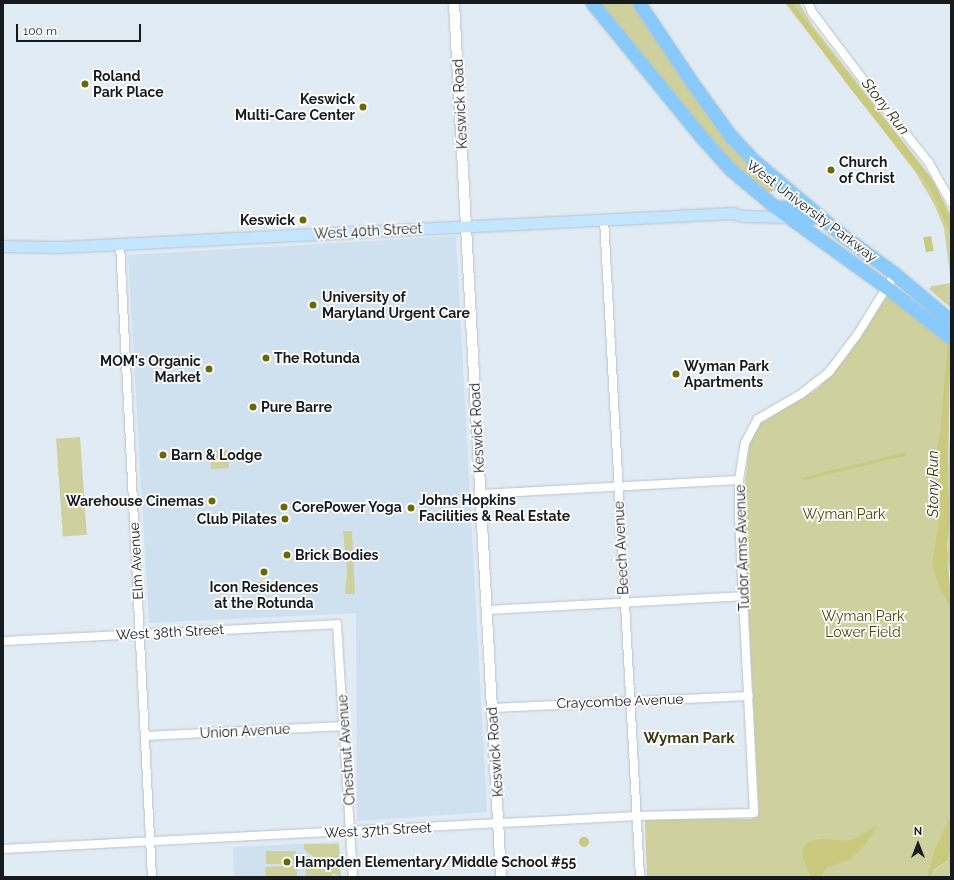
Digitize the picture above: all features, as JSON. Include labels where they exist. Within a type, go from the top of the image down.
[{"type":"main road","name":"West University Parkway","points":[[592,3],[718,157],[775,207],[883,292],[903,299],[951,338]]},
{"type":"main road","name":"West University Parkway","points":[[639,3],[730,135],[773,178],[842,235],[895,274],[951,321]]},
{"type":"main road","name":"West 40th Street","points":[[3,246],[35,248],[120,244],[733,213],[743,209],[775,207]]},
{"type":"main road","points":[[775,207],[798,210],[842,235]]},
{"type":"main road","name":"West 40th Street","points":[[733,213],[743,216],[788,217]]},
{"type":"street","name":"Keswick Road","points":[[454,3],[501,877]]},
{"type":"street","points":[[808,3],[812,12],[869,88],[929,163],[951,202]]},
{"type":"street","name":"Beech Avenue","points":[[604,219],[617,487],[638,816],[640,877]]},
{"type":"street","name":"Elm Avenue","points":[[120,244],[152,877]]},
{"type":"street","name":"Tudor Arms Avenue","points":[[754,813],[743,596],[739,480],[746,443],[755,424],[830,372],[857,335],[895,274]]},
{"type":"street","points":[[481,494],[739,480]]},
{"type":"street","points":[[487,610],[743,596]]},
{"type":"street","name":"West 38th Street","points":[[3,641],[337,624]]},
{"type":"street","name":"Chestnut Avenue","points":[[337,624],[345,726],[352,877]]},
{"type":"street","name":"Craycombe Avenue","points":[[492,708],[630,700],[749,696]]},
{"type":"street","name":"Union Avenue","points":[[145,736],[345,726]]},
{"type":"street","name":"West 37th Street","points":[[3,849],[638,816],[754,813]]},
{"type":"shaded area","name":"Stony Run","points":[[787,3],[792,3],[934,182],[951,220],[951,236],[930,188],[850,88]]},
{"type":"shaded area","points":[[456,236],[487,812],[357,821],[356,613],[149,623],[128,255]]},
{"type":"shaded area","points":[[931,236],[934,251],[926,252],[923,238]]},
{"type":"shaded area","name":"Stony Run","points":[[951,302],[948,473],[950,523],[947,548],[951,606],[941,592],[932,564],[938,528],[939,466],[937,448],[940,436]]},
{"type":"shaded area","points":[[258,582],[274,582],[274,592],[258,592]]},
{"type":"shaded area","points":[[951,815],[951,849],[948,860],[934,870],[932,877],[927,877],[934,851]]},
{"type":"shaded area","points":[[878,825],[866,844],[850,860],[827,867],[821,877],[811,877],[802,855],[803,848],[810,841],[822,839],[845,841],[854,839]]},
{"type":"shaded area","points":[[584,837],[589,842],[584,847],[579,842]]},
{"type":"shaded area","name":"Hampden Elementary/Middle School #55","points":[[339,842],[341,877],[234,877],[233,847]]},
{"type":"green space","points":[[597,3],[631,3],[693,94],[776,190],[767,193],[739,173]]},
{"type":"green space","name":"Stony Run","points":[[785,3],[799,3],[813,26],[930,176],[951,215],[951,283],[944,228],[934,204],[916,173]]},
{"type":"green space","points":[[951,283],[951,308],[929,289],[932,286]]},
{"type":"green space","name":"Wyman Park","points":[[886,295],[915,315],[951,346],[942,546],[951,592],[951,835],[929,877],[647,877],[645,821],[647,818],[752,819],[759,814],[743,506],[749,444],[761,423],[817,389],[829,377],[846,358]]},
{"type":"green space","points":[[951,416],[951,578],[947,555],[950,523],[948,473]]},
{"type":"green space","points":[[80,437],[87,535],[63,536],[56,439]]},
{"type":"green space","points":[[228,450],[229,468],[211,469],[210,451]]},
{"type":"green space","points":[[343,531],[352,531],[355,594],[345,594],[347,570]]},
{"type":"green space","points":[[304,844],[339,844],[341,877],[333,874],[330,877],[306,877],[305,854],[313,862],[316,859],[304,849]]},
{"type":"green space","points":[[951,849],[951,877],[932,877],[934,871],[948,860]]},
{"type":"green space","points":[[266,851],[296,851],[296,864],[266,864]]},
{"type":"green space","points":[[297,865],[297,877],[266,877],[265,867]]},
{"type":"waterway","points":[[804,478],[904,454]]},
{"type":"place","name":"Roland Park Place","points":[[85,84]]},
{"type":"place","name":"Keswick Multi-Care Center","points":[[363,107]]},
{"type":"place","name":"Church of Christ","points":[[831,170]]},
{"type":"place","name":"Keswick","points":[[303,220]]},
{"type":"place","name":"University of Maryland Urgent Care","points":[[313,305]]},
{"type":"place","name":"The Rotunda","points":[[266,358]]},
{"type":"place","name":"MOM's Organic Market","points":[[209,369]]},
{"type":"place","name":"Wyman Park Apartments","points":[[676,374]]},
{"type":"place","name":"Pure Barre","points":[[253,407]]},
{"type":"place","name":"Barn & Lodge","points":[[163,455]]},
{"type":"place","name":"Warehouse Cinemas","points":[[212,501]]},
{"type":"place","name":"CorePower Yoga","points":[[284,507]]},
{"type":"place","name":"Johns Hopkins Facilities & Real Estate","points":[[411,508]]},
{"type":"place","name":"Club Pilates","points":[[285,519]]},
{"type":"place","name":"Brick Bodies","points":[[287,555]]},
{"type":"place","name":"Icon Residences at the Rotunda","points":[[264,572]]},
{"type":"place","name":"Hampden Elementary/Middle School #55","points":[[287,862]]},
{"type":"district","name":"Wyman Park","points":[[689,739]]},
{"type":"park label","name":"Wyman Park Lower Field","points":[[863,624]]}]
